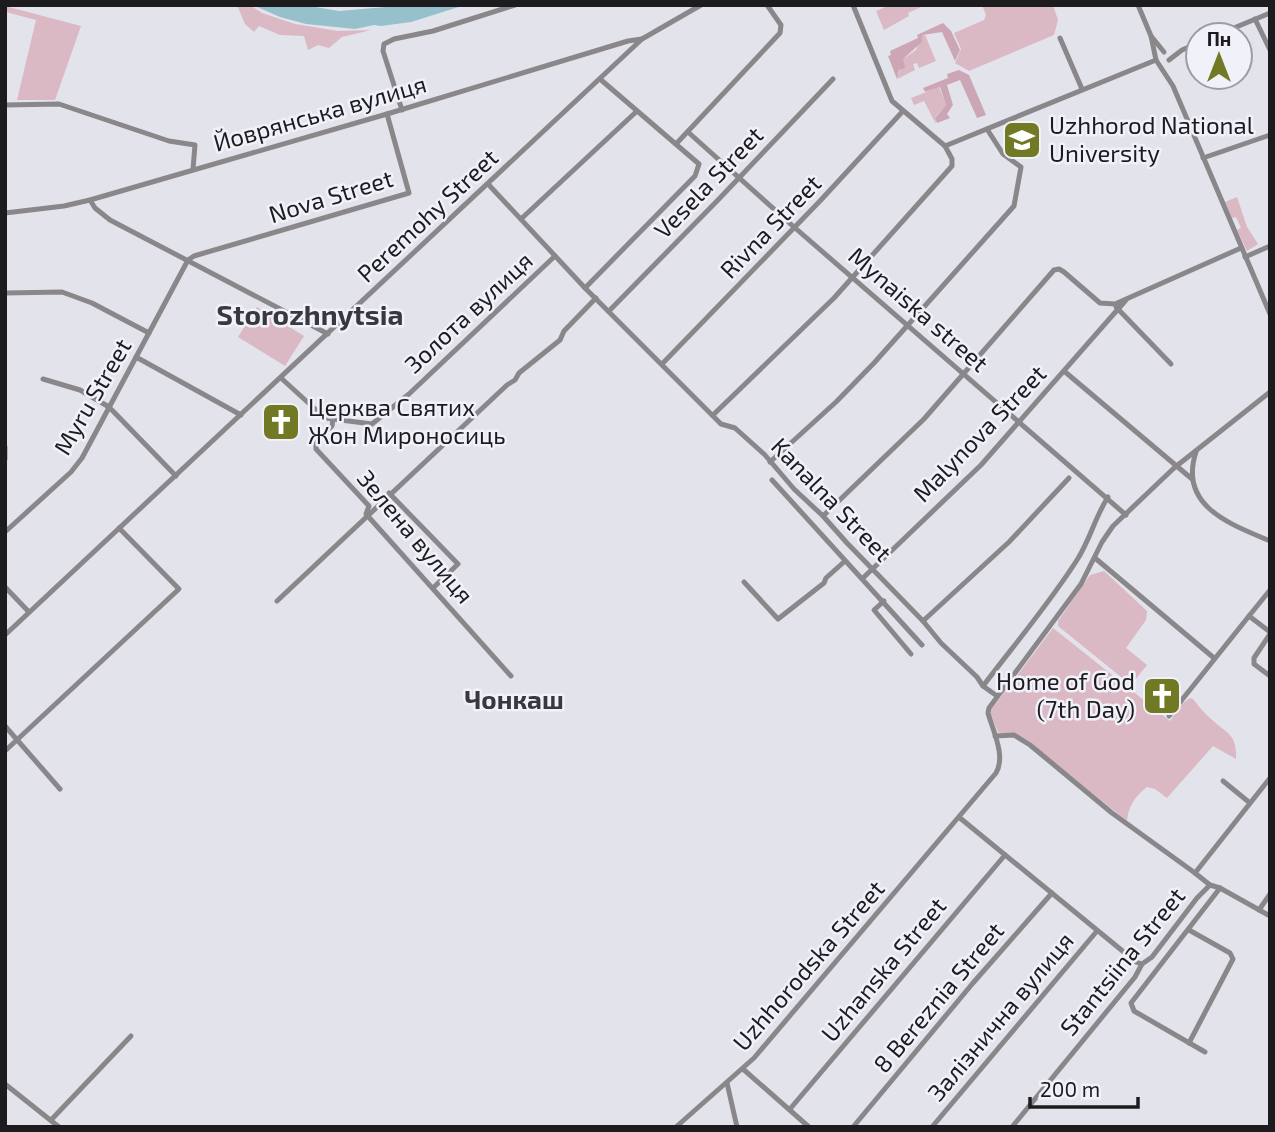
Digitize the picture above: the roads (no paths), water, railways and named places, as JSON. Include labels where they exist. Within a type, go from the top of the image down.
[{"type":"street","points":[[402,110],[383,51],[384,44],[515,5]]},
{"type":"street","name":"Peremohy Street","points":[[5,635],[642,39],[692,7],[701,5]]},
{"type":"street","points":[[676,145],[780,33],[780,25],[766,5]]},
{"type":"street","points":[[713,415],[825,307],[952,166],[952,159],[945,146],[891,101],[853,5]]},
{"type":"street","points":[[1138,5],[1151,36],[1157,60],[1172,84],[1270,314]]},
{"type":"street","points":[[1250,21],[1270,13]]},
{"type":"street","points":[[1255,19],[1270,50]]},
{"type":"street","points":[[1151,36],[1169,61],[1172,84]]},
{"type":"street","points":[[1060,38],[1082,89]]},
{"type":"street","name":"Йоврянська вулиця","points":[[5,213],[90,200],[642,39]]},
{"type":"street","points":[[945,146],[1157,60],[1165,52],[1182,50]]},
{"type":"street","points":[[1157,60],[1163,65],[1182,50]]},
{"type":"street","points":[[585,288],[695,176],[698,164],[600,79]]},
{"type":"street","name":"Vesela Street","points":[[609,311],[833,79]]},
{"type":"street","points":[[5,105],[59,104],[159,138],[195,145],[193,169]]},
{"type":"street","points":[[520,219],[637,111]]},
{"type":"street","name":"Rivna Street","points":[[662,364],[903,111]]},
{"type":"street","name":"Nova Street","points":[[188,260],[409,193],[387,114]]},
{"type":"street","points":[[770,462],[836,402],[1014,206],[1021,167],[1003,154],[987,129]]},
{"type":"street","name":"Mynaiska street","points":[[688,132],[1126,515]]},
{"type":"street","points":[[1203,158],[1270,135]]},
{"type":"street","name":"Kanalna Street","points":[[488,184],[585,288],[721,424],[740,432],[823,516],[941,643],[983,686],[997,696]]},
{"type":"street","points":[[90,200],[95,208],[110,220],[328,334]]},
{"type":"street","points":[[1245,257],[1270,246]]},
{"type":"street","name":"Malynova Street","points":[[863,578],[981,465],[1116,307],[1128,298],[1241,248]]},
{"type":"street","name":"Золота вулиця","points":[[333,419],[372,424],[409,394],[555,256]]},
{"type":"street","name":"Myru Street","points":[[5,532],[71,472],[82,458],[188,260]]},
{"type":"street","points":[[823,516],[924,419],[1054,270],[1064,272],[1100,303],[1116,307],[1171,364]]},
{"type":"street","points":[[5,293],[62,292],[92,303],[149,333]]},
{"type":"street","points":[[276,601],[389,493],[515,380],[519,373],[560,340],[564,331],[596,298]]},
{"type":"street","points":[[136,357],[241,415]]},
{"type":"street","points":[[1064,371],[1192,480],[1208,509],[1221,519],[1270,541]]},
{"type":"street","points":[[281,378],[319,413],[333,419]]},
{"type":"street","points":[[43,379],[80,390],[109,407],[176,475]]},
{"type":"street","points":[[997,696],[1056,619],[1109,531],[1177,466],[1270,392]]},
{"type":"street","name":"Зелена вулиця","points":[[333,419],[332,426],[314,446],[369,506],[368,515],[511,676]]},
{"type":"street","points":[[5,447],[5,459]]},
{"type":"street","points":[[1192,480],[1196,452]]},
{"type":"street","points":[[923,621],[1009,542],[1069,478]]},
{"type":"street","points":[[772,480],[922,645]]},
{"type":"street","points":[[389,493],[458,564],[433,588]]},
{"type":"street","points":[[983,686],[1072,568],[1108,497]]},
{"type":"street","points":[[5,751],[179,589],[119,528]]},
{"type":"street","points":[[1095,558],[1214,659]]},
{"type":"street","points":[[744,582],[778,619],[814,592],[845,561]]},
{"type":"street","points":[[5,587],[29,612]]},
{"type":"street","points":[[1169,716],[1270,590]]},
{"type":"street","points":[[884,601],[874,610],[911,654]]},
{"type":"street","points":[[1249,616],[1270,633],[1254,658],[1254,664],[1270,676]]},
{"type":"street","name":"Uzhhorodska Street","points":[[676,1127],[743,1069],[960,818],[999,769],[995,736],[988,713],[997,696]]},
{"type":"street","points":[[5,726],[60,789]]},
{"type":"street","points":[[995,736],[1014,735],[1030,745],[1112,813],[1209,885],[1220,888],[1270,916]]},
{"type":"street","points":[[1195,873],[1270,778]]},
{"type":"street","points":[[1223,781],[1250,803]]},
{"type":"street","points":[[960,818],[1097,931],[1142,964]]},
{"type":"street","name":"Uzhanska Street","points":[[790,1109],[1005,855]]},
{"type":"street","name":"Stantsiina Street","points":[[1012,1127],[1209,885]]},
{"type":"street","points":[[1205,1052],[1134,1011],[1131,1003],[1220,888]]},
{"type":"street","name":"8 Bereznia Street","points":[[853,1127],[1052,893]]},
{"type":"street","points":[[1259,911],[1270,894]]},
{"type":"street","points":[[1189,930],[1230,953],[1233,959],[1189,1043]]},
{"type":"street","name":"Залізнична вулиця","points":[[932,1127],[1097,931]]},
{"type":"street","points":[[51,1120],[131,1036]]},
{"type":"street","points":[[743,1069],[809,1127]]},
{"type":"street","points":[[727,1083],[733,1099],[737,1127]]},
{"type":"street","points":[[5,1084],[59,1127]]},
{"type":"water","points":[[253,5],[303,5],[339,11],[409,5],[465,5],[411,22],[355,29],[306,24],[280,17]]},
{"type":"place","name":"Uzhhorod National University","points":[[1022,140]]},
{"type":"place","name":"Церква Святих Жон Мироносиць","points":[[281,422]]},
{"type":"place","name":"Home of God (7th Day)","points":[[1162,696]]},
{"type":"district","name":"Storozhnytsia","points":[[310,315]]},
{"type":"district","name":"Чонкаш","points":[[514,700]]}]
